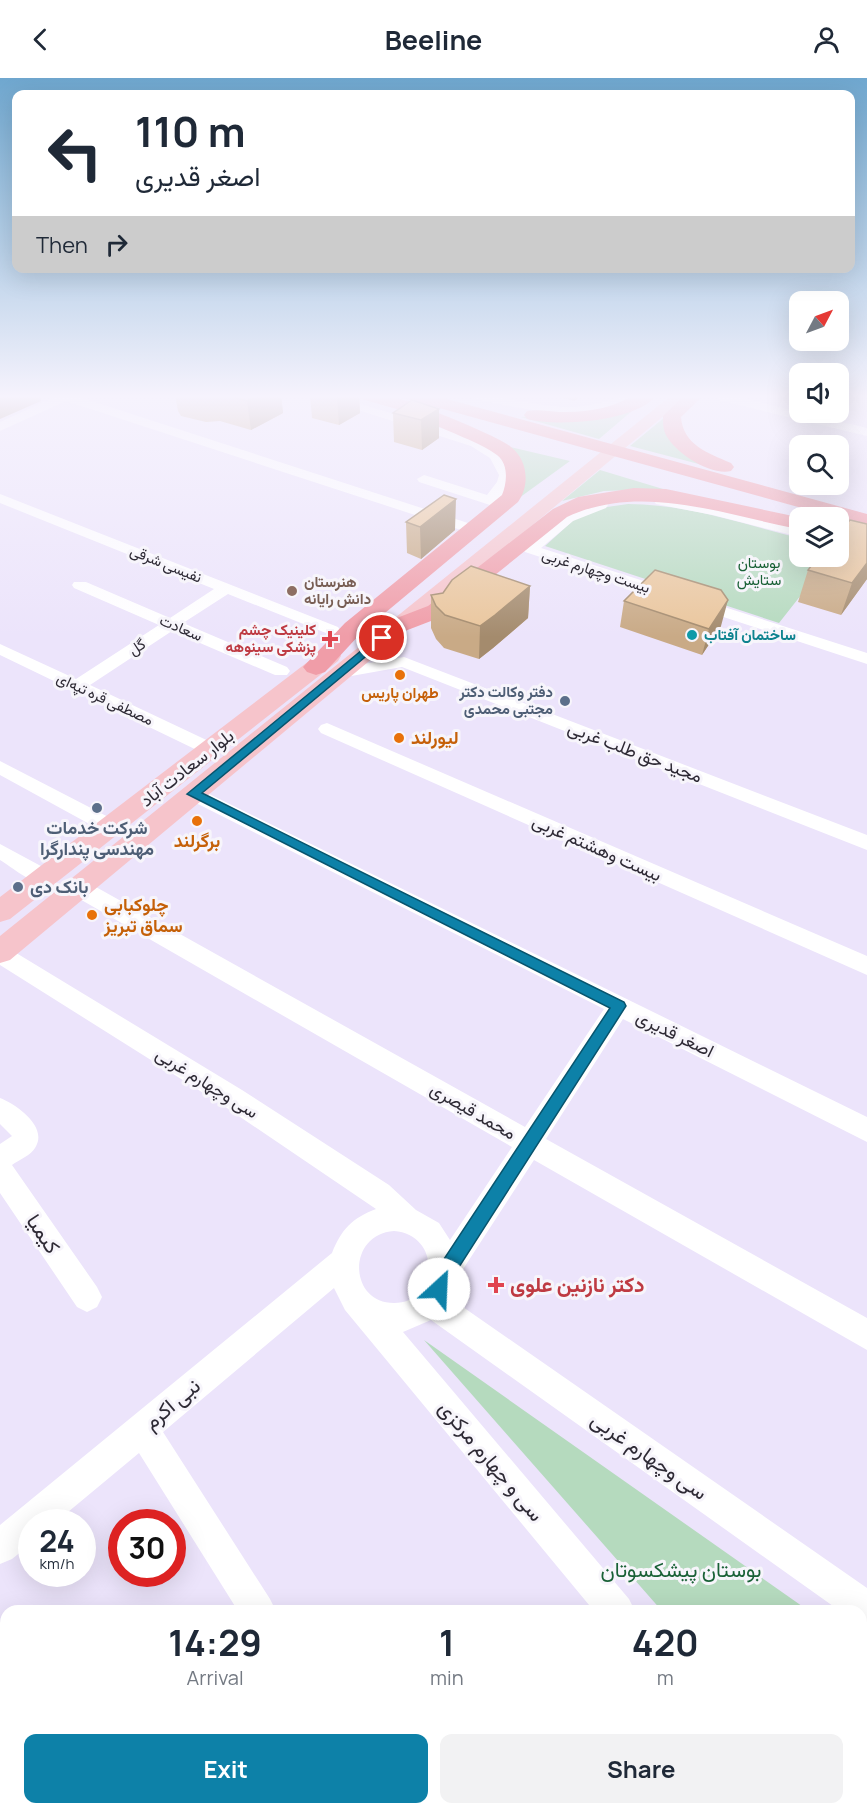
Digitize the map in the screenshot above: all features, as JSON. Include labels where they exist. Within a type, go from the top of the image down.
[{"type":"highway","points":[[328,670],[353,628],[504,506],[514,491],[515,475]]},
{"type":"highway","points":[[657,475],[789,515]]},
{"type":"highway","points":[[676,475],[866,528]]},
{"type":"highway","points":[[742,475],[866,528]]},
{"type":"highway","points":[[397,626],[436,611],[560,513],[585,501],[634,494],[659,495],[694,500],[789,521]]},
{"type":"highway","points":[[849,529],[866,528]]},
{"type":"main road","points":[[328,670],[573,475]]},
{"type":"main road","name":"بلوار سعادت آباد","points":[[0,912],[210,749],[397,626],[553,491]]},
{"type":"main road","name":"بلوار سعادت آباد","points":[[0,953],[193,794],[328,670]]},
{"type":"street","points":[[308,475],[466,527]]},
{"type":"street","points":[[424,479],[490,501],[504,483],[506,475]]},
{"type":"street","name":"نفیسی شرقی","points":[[0,498],[332,630]]},
{"type":"street","name":"بیست وچهارم غربی","points":[[789,530],[685,505],[661,501],[621,501],[600,505],[568,518],[530,549],[867,659]]},
{"type":"street","name":"سعادت","points":[[80,585],[281,671]]},
{"type":"street","name":"گل","points":[[77,686],[226,588]]},
{"type":"street","name":"مصطفی قره تپه‌ای","points":[[0,649],[210,749]]},
{"type":"street","name":"مجید حق طلب غربی","points":[[328,670],[404,662],[867,843]]},
{"type":"street","name":"بیست وهشتم غربی","points":[[327,729],[867,966]]},
{"type":"street","points":[[0,767],[111,827]]},
{"type":"street","name":"اصغر قدیری","points":[[193,794],[867,1130]]},
{"type":"street","points":[[0,851],[45,877]]},
{"type":"street","name":"محمد قیصری","points":[[79,888],[867,1335]]},
{"type":"street","name":"سی وچهارم غربی","points":[[0,953],[233,1098],[380,1194],[407,1220]]},
{"type":"street","points":[[437,1288],[444,1259],[439,1245],[425,1230],[407,1220],[392,1219],[377,1222],[364,1229],[353,1240],[345,1261],[345,1283],[353,1298],[366,1310],[382,1317],[399,1318],[416,1312],[437,1288],[619,1006]]},
{"type":"street","points":[[0,1109],[22,1126],[26,1133],[25,1142],[0,1158]]},
{"type":"street","name":"کیمیا","points":[[0,1170],[87,1297]]},
{"type":"street","name":"نبی اکرم","points":[[0,1547],[345,1261]]},
{"type":"street","name":"سی وچهارم غربی","points":[[437,1288],[862,1605]]},
{"type":"street","name":"سی و چهارم مرکزی","points":[[366,1310],[611,1605]]},
{"type":"street","points":[[142,1429],[254,1605]]},
{"type":"green space","points":[[512,475],[551,475],[519,498]]},
{"type":"green space","points":[[594,475],[617,475],[663,489],[604,491],[562,501]]},
{"type":"green space","name":"بوستان ستایش","points":[[628,504],[672,507],[736,521],[789,535],[789,567],[823,567],[779,623],[545,546],[577,517],[600,508]]},
{"type":"green space","name":"بوستان پیشکسوتان","points":[[424,1340],[800,1605],[657,1605]]},
{"type":"building","points":[[444,495],[456,499],[420,527],[406,522]]},
{"type":"building","points":[[849,521],[867,524],[867,563],[852,583],[808,570],[810,567],[849,567]]},
{"type":"building","points":[[471,566],[530,586],[480,626],[445,615],[436,606],[431,595],[443,593],[452,580]]},
{"type":"building","points":[[655,570],[721,590],[728,600],[709,629],[624,601]]},
{"type":"place","name":"هنرستان دانش رایانه","points":[[292,591]]},
{"type":"place","name":"ساختمان آفتاب","points":[[692,635]]},
{"type":"place","name":"کلینیک چشم پزشکی سینوهه","points":[[330,639]]},
{"type":"place","name":"طهران پاریس","points":[[400,675]]},
{"type":"place","name":"دفتر وکالت دکتر مجتبی محمدی","points":[[565,701]]},
{"type":"place","name":"لیورلند","points":[[399,738]]},
{"type":"place","name":"شرکت خدمات مهندسى پندارگرا","points":[[97,808]]},
{"type":"place","name":"برگرلند","points":[[197,821]]},
{"type":"place","name":"بانک دی","points":[[18,887]]},
{"type":"place","name":"چلوکبابی سماق تبریز","points":[[92,915]]},
{"type":"place","name":"دکتر نازنین علوی","points":[[496,1285]]},
{"type":"route","points":[[382,638],[193,794],[619,1006],[444,1274],[439,1289]]}]
